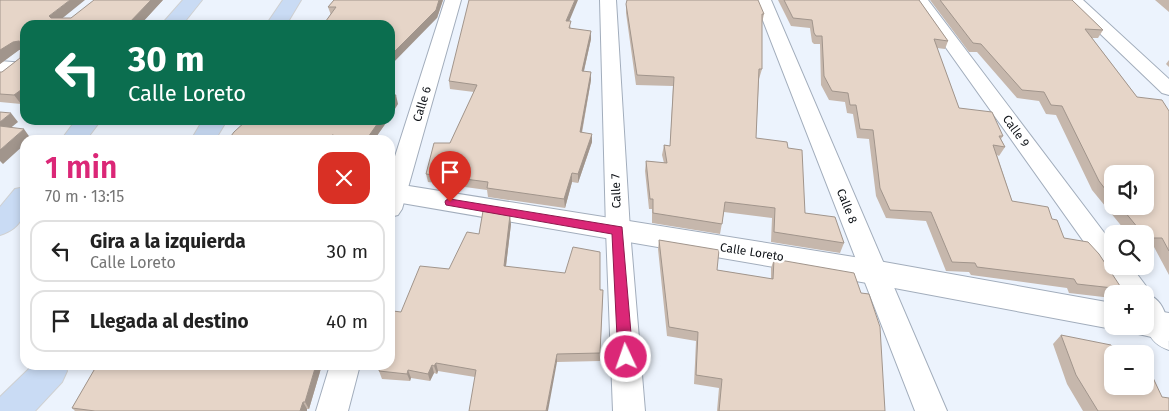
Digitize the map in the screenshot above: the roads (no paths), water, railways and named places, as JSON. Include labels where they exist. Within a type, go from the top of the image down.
[{"type":"main road","points":[[176,20],[193,0]]},
{"type":"main road","points":[[279,20],[292,0]]},
{"type":"main road","points":[[76,135],[86,125]]},
{"type":"main road","points":[[0,226],[20,202]]},
{"type":"main road","points":[[11,411],[50,370]]},
{"type":"main road","points":[[23,411],[51,370]]},
{"type":"street","name":"Calle 6","points":[[395,188],[453,0]]},
{"type":"street","name":"Calle 7","points":[[608,0],[618,230],[629,411]]},
{"type":"street","name":"Calle 8","points":[[763,0],[931,411]]},
{"type":"street","name":"Calle 9","points":[[920,0],[1104,250]]},
{"type":"street","points":[[1073,0],[1169,89]]},
{"type":"street","points":[[9,69],[20,60]]},
{"type":"street","name":"Calle Loreto","points":[[395,198],[618,230],[873,272],[1104,315]]},
{"type":"street","points":[[332,411],[344,370]]}]
